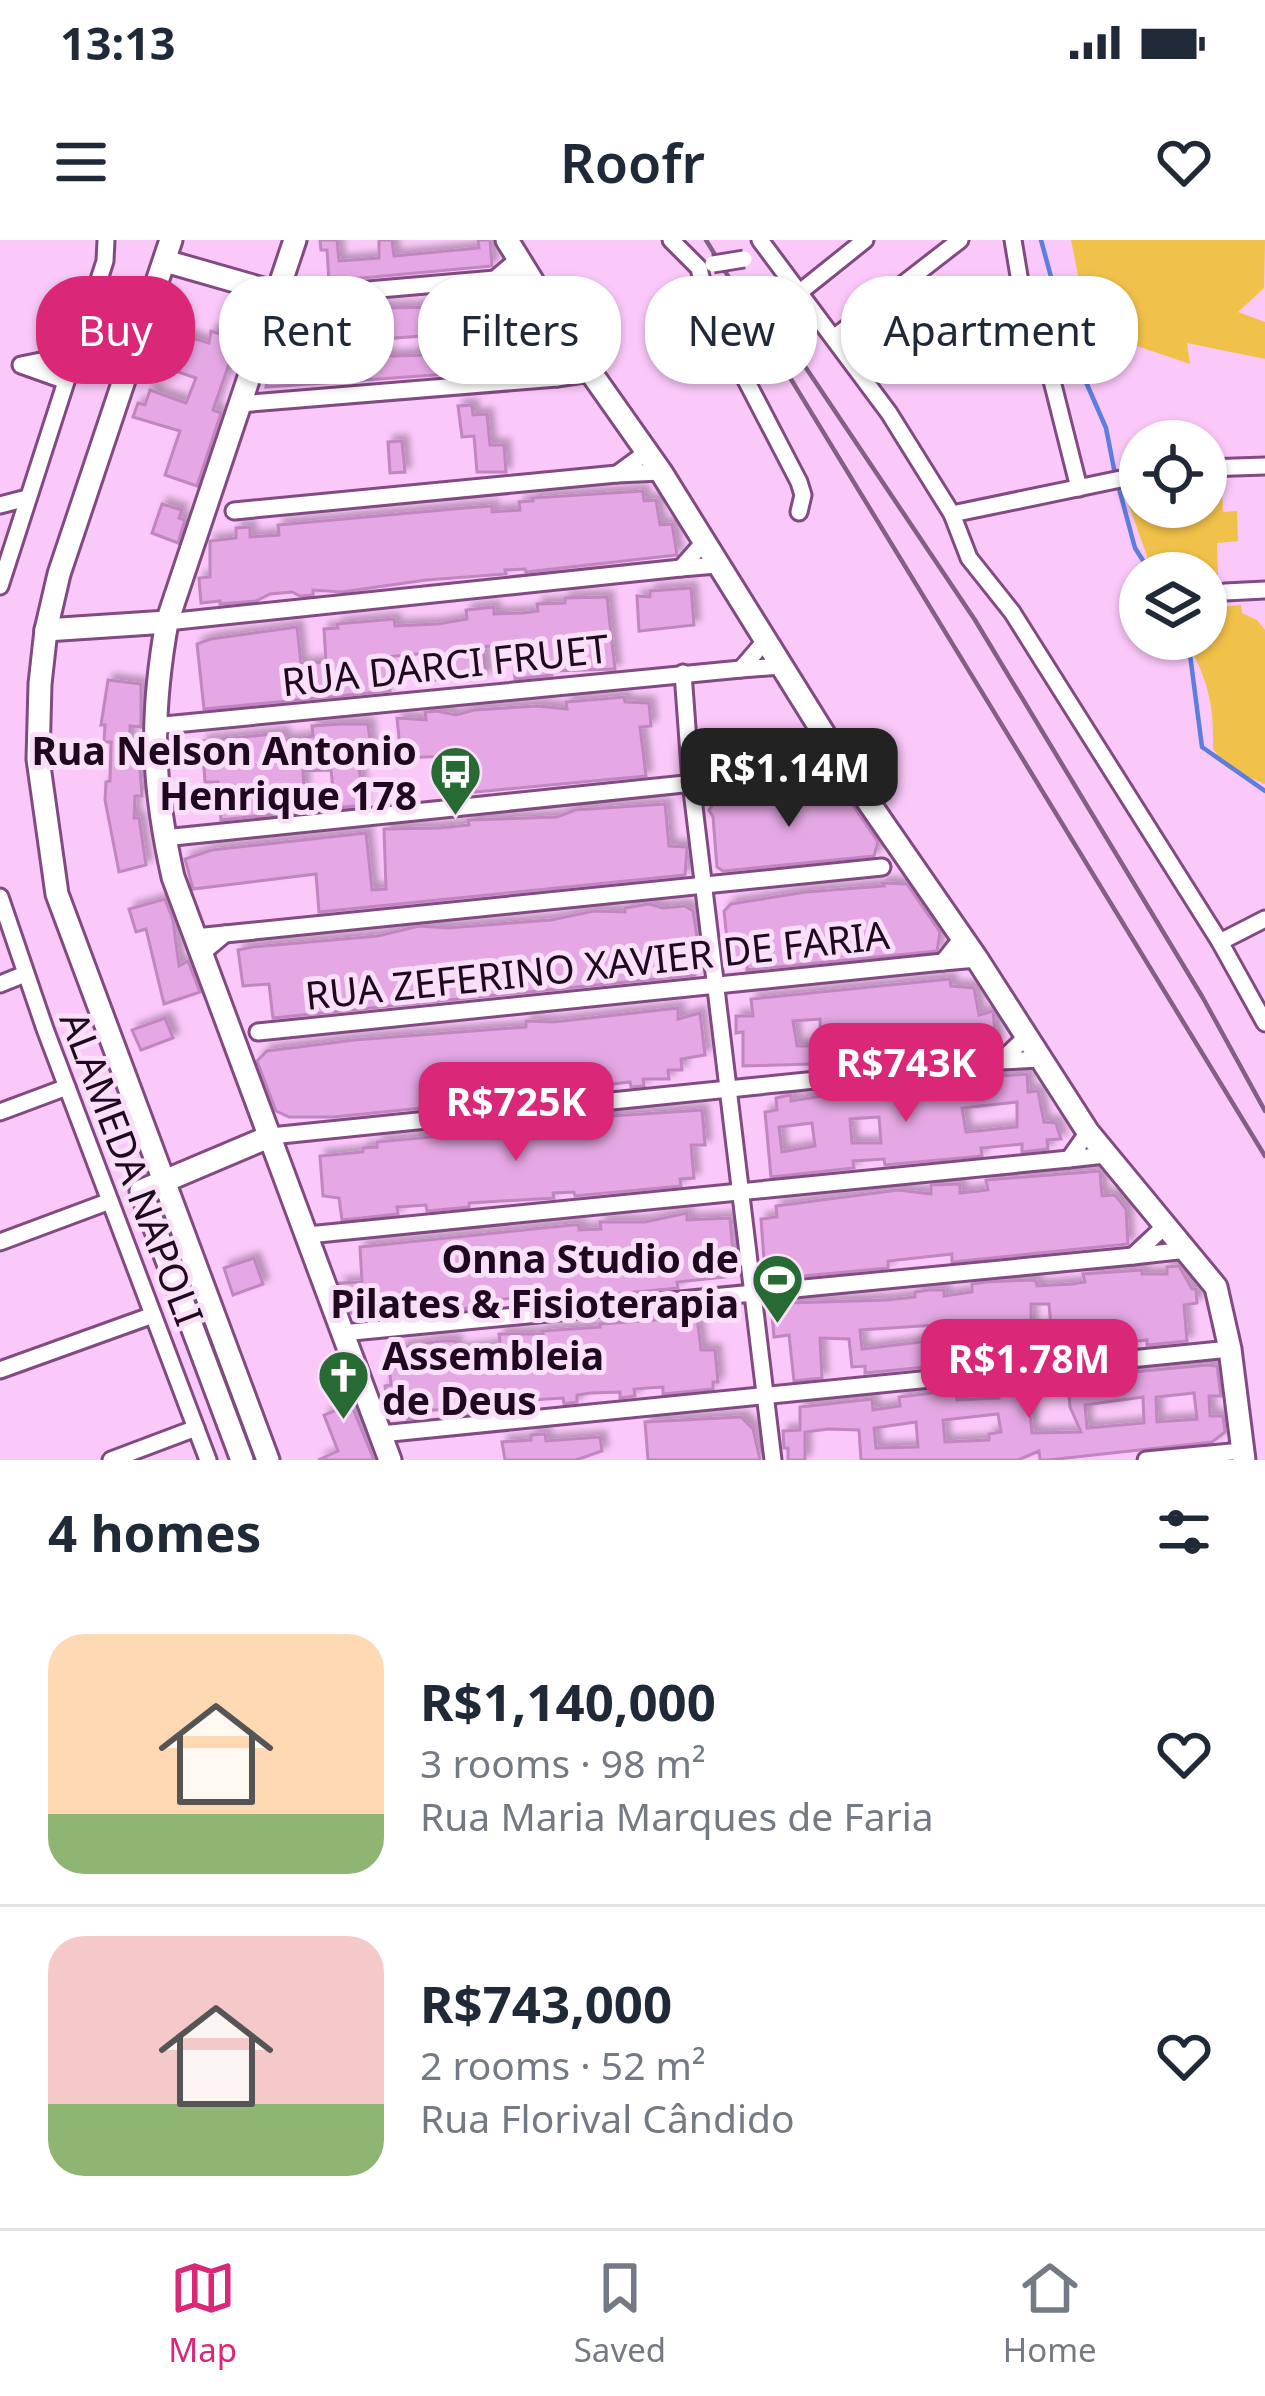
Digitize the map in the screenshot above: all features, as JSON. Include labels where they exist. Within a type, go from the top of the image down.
[{"type":"street","points":[[100,276],[106,240]]},
{"type":"street","points":[[283,276],[295,240]]},
{"type":"street","points":[[671,240],[706,266],[744,259],[762,244],[787,276]]},
{"type":"street","points":[[817,278],[865,240]]},
{"type":"street","points":[[835,338],[960,240]]},
{"type":"street","points":[[1013,240],[1022,294],[1043,345],[1079,488]]},
{"type":"street","points":[[236,276],[166,247],[59,574],[46,630],[38,760],[57,895],[268,1460]]},
{"type":"street","points":[[394,288],[495,279],[518,260]]},
{"type":"street","points":[[706,266],[708,307],[799,482],[799,512]]},
{"type":"street","points":[[817,314],[871,386],[952,514],[969,558],[1012,612],[1220,942],[1265,1022]]},
{"type":"street","points":[[0,366],[36,361]]},
{"type":"street","points":[[21,364],[36,370]]},
{"type":"street","points":[[0,586],[65,384]]},
{"type":"street","points":[[246,384],[167,622],[157,679],[154,778],[173,877],[390,1460]]},
{"type":"street","points":[[239,404],[484,384]]},
{"type":"street","points":[[598,384],[661,472],[833,750],[1088,1132],[1216,1287],[1230,1349],[1243,1455],[1146,1460]]},
{"type":"street","points":[[616,474],[647,452]]},
{"type":"street","points":[[1227,468],[1265,466]]},
{"type":"street","points":[[201,520],[234,511],[661,472]]},
{"type":"street","points":[[952,514],[1119,479]]},
{"type":"street","points":[[208,497],[234,511]]},
{"type":"street","points":[[18,526],[0,510],[27,498]]},
{"type":"street","points":[[681,568],[704,542]]},
{"type":"street","points":[[46,630],[167,622],[718,565]]},
{"type":"street","points":[[1227,592],[1265,590]]},
{"type":"street","points":[[741,669],[765,641]]},
{"type":"street","name":"RUA DARCI FRUET","points":[[154,726],[781,666]]},
{"type":"street","points":[[683,673],[691,782],[773,1460]]},
{"type":"street","points":[[810,771],[833,750]]},
{"type":"street","points":[[164,838],[691,782],[847,771]]},
{"type":"street","points":[[882,867],[895,842]]},
{"type":"street","points":[[198,945],[225,934],[910,864]]},
{"type":"street","name":"ALAMEDA NAPOLI","points":[[0,897],[208,1460]]},
{"type":"street","points":[[1220,942],[1265,919]]},
{"type":"street","name":"RUA ZEFERINO XAVIER DE FARIA","points":[[943,962],[962,938]]},
{"type":"street","name":"RUA ZEFERINO XAVIER DE FARIA","points":[[235,1044],[258,1032],[976,959]]},
{"type":"street","points":[[0,984],[25,974]]},
{"type":"street","points":[[1001,1061],[1026,1037]]},
{"type":"street","points":[[242,1460],[141,1191],[271,1136],[1041,1059]]},
{"type":"street","points":[[0,1112],[68,1087]]},
{"type":"street","points":[[1069,1159],[1088,1132]]},
{"type":"street","points":[[308,1235],[1105,1155]]},
{"type":"street","points":[[0,1242],[110,1201]]},
{"type":"street","points":[[1132,1256],[1165,1226]]},
{"type":"street","points":[[342,1333],[1187,1250]]},
{"type":"street","points":[[0,1370],[153,1315]]},
{"type":"street","points":[[381,1434],[1230,1349]]},
{"type":"street","points":[[111,1460],[196,1428]]},
{"type":"shaded area","points":[[1071,240],[1265,240],[1264,288],[1238,312],[1265,322],[1265,359],[1187,343],[1190,364],[1138,346],[1138,276],[1078,276]]},
{"type":"shaded area","points":[[1237,511],[1238,541],[1217,543],[1217,552],[1146,552],[1137,528],[1227,528],[1227,512]]},
{"type":"shaded area","points":[[1241,605],[1242,613],[1265,630],[1265,784],[1229,769],[1213,749],[1208,692],[1196,660],[1227,660],[1227,606]]},
{"type":"building","points":[[320,240],[337,240],[339,261],[379,258],[379,240],[392,240],[394,256],[479,248],[478,240],[490,240],[492,266],[329,276],[327,250],[321,250]]},
{"type":"building","points":[[418,307],[418,336],[394,338],[394,308]]},
{"type":"building","points":[[211,331],[219,334],[222,384],[213,410],[221,413],[197,486],[165,475],[180,431],[133,417],[138,403],[145,405],[150,390],[186,403],[196,378],[195,339],[209,343]]},
{"type":"building","points":[[418,355],[418,376],[394,378],[394,356]]},
{"type":"building","points":[[472,405],[473,415],[487,414],[490,445],[504,445],[506,472],[477,472],[474,436],[462,437],[458,406]]},
{"type":"building","points":[[402,441],[405,472],[390,473],[388,442]]},
{"type":"building","points":[[643,491],[644,501],[656,500],[660,525],[672,524],[677,555],[201,603],[199,578],[210,577],[210,541],[236,538],[236,528],[250,527],[250,537],[279,535],[278,525],[492,506],[492,512],[520,510],[519,502],[532,498]]},
{"type":"building","points":[[162,504],[182,510],[179,518],[185,520],[178,543],[152,533]]},
{"type":"building","points":[[691,588],[694,625],[639,631],[637,596]]},
{"type":"building","points":[[607,597],[615,669],[552,671],[552,675],[515,679],[512,643],[483,647],[486,676],[472,680],[429,680],[427,653],[386,657],[390,691],[204,709],[197,644],[211,639],[297,627],[301,664],[326,662],[324,629],[338,628],[337,624],[394,619],[395,626],[438,624],[467,619],[466,610],[494,607],[494,614],[523,613],[538,611],[537,604],[565,603],[565,598]]},
{"type":"building","points":[[108,680],[141,684],[141,727],[130,726],[130,758],[139,757],[142,796],[135,796],[134,818],[139,818],[146,865],[119,872],[105,800],[111,742],[104,742],[105,725],[101,725]]},
{"type":"building","points":[[624,697],[625,702],[649,703],[651,726],[640,727],[646,776],[475,792],[473,755],[401,758],[397,718],[426,720],[425,712],[437,711],[456,715],[537,706],[567,709],[566,702]]},
{"type":"building","points":[[368,724],[373,765],[359,766],[363,805],[335,808],[331,770],[303,771],[305,811],[221,820],[218,782],[205,782],[202,741],[283,733],[284,740],[299,739],[313,736],[312,726]]},
{"type":"building","points":[[843,791],[878,842],[874,856],[723,871],[717,867],[709,810],[716,800]]},
{"type":"building","points":[[665,804],[669,846],[687,847],[685,875],[319,912],[316,874],[193,889],[185,859],[212,850],[366,833],[372,890],[386,889],[384,829],[440,828],[469,825],[468,820],[557,817],[575,810]]},
{"type":"building","points":[[882,883],[907,884],[940,932],[937,951],[747,970],[747,965],[729,959],[724,911],[731,904],[884,886]]},
{"type":"building","points":[[165,899],[179,966],[188,961],[200,992],[164,1004],[146,929],[136,932],[129,909]]},
{"type":"building","points":[[685,906],[693,911],[700,957],[695,975],[273,1018],[269,984],[243,986],[238,950],[378,936],[419,926],[448,928],[551,920],[594,911],[625,912],[625,908]]},
{"type":"building","points":[[950,979],[951,986],[974,988],[979,1015],[993,1011],[996,1042],[968,1044],[969,1052],[903,1059],[903,1054],[880,1054],[857,1060],[857,1064],[743,1066],[743,1032],[736,1033],[736,1016],[753,1016],[751,999]],"holes":[[[820,1019],[821,1046],[797,1046],[793,1021]]]},
{"type":"building","points":[[678,1008],[678,1019],[700,1013],[705,1055],[681,1059],[682,1070],[668,1070],[669,1079],[643,1079],[644,1086],[631,1087],[630,1082],[604,1085],[604,1090],[545,1096],[545,1091],[518,1093],[519,1098],[334,1117],[289,1117],[276,1111],[257,1061],[267,1051],[354,1040],[526,1027],[526,1021]]},
{"type":"building","points":[[165,1018],[173,1038],[141,1050],[132,1030]]},
{"type":"building","points":[[1027,1074],[1028,1092],[1038,1091],[1044,1122],[1056,1123],[1061,1139],[1047,1140],[1048,1149],[1022,1152],[1022,1144],[981,1148],[982,1156],[885,1165],[884,1159],[853,1161],[854,1168],[771,1177],[765,1112],[777,1110],[776,1098],[864,1097],[863,1090]],"holes":[[[1017,1102],[1017,1127],[966,1132],[962,1108]],[[879,1117],[881,1143],[852,1143],[850,1119]],[[812,1123],[815,1146],[782,1152],[779,1127]]]},
{"type":"building","points":[[702,1110],[705,1145],[691,1145],[694,1178],[680,1179],[681,1186],[575,1196],[574,1192],[553,1193],[554,1198],[469,1203],[469,1207],[427,1211],[426,1205],[397,1207],[398,1214],[342,1220],[339,1198],[323,1196],[320,1156],[363,1152],[363,1148],[377,1147],[377,1142],[547,1126],[581,1118]]},
{"type":"building","points":[[1100,1171],[1102,1196],[1115,1195],[1126,1209],[1128,1244],[952,1262],[952,1254],[888,1261],[888,1268],[782,1278],[782,1271],[765,1273],[761,1219],[777,1217],[776,1206],[898,1190],[931,1194],[931,1185],[960,1184],[960,1193],[988,1190],[986,1180]]},
{"type":"building","points":[[687,1213],[687,1220],[730,1218],[735,1276],[677,1282],[678,1288],[515,1304],[515,1298],[492,1300],[480,1302],[480,1307],[367,1319],[366,1313],[351,1313],[340,1283],[362,1282],[360,1247],[572,1225],[579,1225],[579,1230],[601,1229],[600,1222],[645,1222]]},
{"type":"building","points":[[254,1258],[263,1284],[233,1295],[224,1268]]},
{"type":"building","points":[[1179,1266],[1196,1289],[1197,1303],[1184,1305],[1187,1341],[1147,1345],[1147,1340],[1121,1343],[1121,1348],[865,1373],[865,1366],[852,1367],[849,1339],[820,1338],[822,1378],[794,1381],[789,1335],[774,1337],[772,1315],[788,1303],[887,1300],[929,1290],[944,1290],[944,1296],[972,1292],[972,1284],[986,1282],[1072,1284],[1085,1282],[1083,1274],[1142,1270],[1142,1274],[1167,1274],[1167,1267]],"holes":[[[1031,1304],[1049,1304],[1051,1327],[1031,1330]],[[936,1325],[938,1340],[862,1349],[860,1330]]]},
{"type":"building","points":[[697,1317],[701,1350],[715,1350],[718,1382],[713,1382],[713,1389],[663,1394],[663,1387],[634,1389],[635,1396],[620,1398],[620,1392],[591,1393],[564,1404],[563,1398],[504,1403],[504,1410],[449,1415],[448,1409],[421,1411],[422,1418],[407,1419],[406,1409],[388,1411],[385,1386],[391,1385],[389,1365],[401,1365],[400,1347],[456,1341],[456,1350],[487,1347],[500,1344],[499,1334],[543,1334],[600,1324]]},
{"type":"building","points":[[1217,1366],[1221,1396],[1209,1396],[1210,1416],[1223,1416],[1225,1432],[1212,1442],[1048,1460],[1040,1460],[1039,1451],[1018,1460],[861,1460],[859,1430],[805,1432],[805,1460],[788,1460],[788,1448],[784,1448],[783,1431],[800,1430],[800,1407],[872,1399],[873,1410],[900,1406],[899,1397],[940,1392],[956,1392],[957,1400],[999,1398],[998,1384],[1013,1384],[1013,1393],[1028,1393],[1032,1433],[1081,1432],[1070,1407],[1068,1380],[1113,1387],[1111,1374]],"holes":[[[1194,1393],[1197,1419],[1157,1422],[1156,1397]],[[1143,1397],[1144,1423],[1087,1428],[1085,1405]],[[998,1414],[1001,1432],[989,1434],[989,1440],[945,1442],[943,1420]],[[916,1422],[918,1447],[876,1448],[874,1428]]]},
{"type":"building","points":[[351,1404],[374,1460],[318,1460],[338,1451],[324,1415]]},
{"type":"building","points":[[741,1417],[753,1429],[760,1460],[648,1460],[645,1422]]},
{"type":"building","points":[[545,1434],[546,1441],[600,1437],[602,1451],[576,1460],[505,1460],[502,1442]]},
{"type":"waterway","points":[[1041,240],[1069,343],[1106,428],[1115,474]]},
{"type":"waterway","points":[[1118,485],[1138,552]]},
{"type":"waterway","points":[[1191,660],[1202,747],[1265,791]]},
{"type":"railway","points":[[706,240],[1265,1156]]},
{"type":"railway","points":[[817,384],[975,620],[1203,998],[1265,1111]]},
{"type":"place","name":"Rua Nelson Antonio Henrique 178","points":[[456,817]]},
{"type":"place","name":"Onna Studio de Pilates & Fisioterapia","points":[[778,1325]]},
{"type":"place","name":"Assembleia de Deus","points":[[343,1422]]}]
